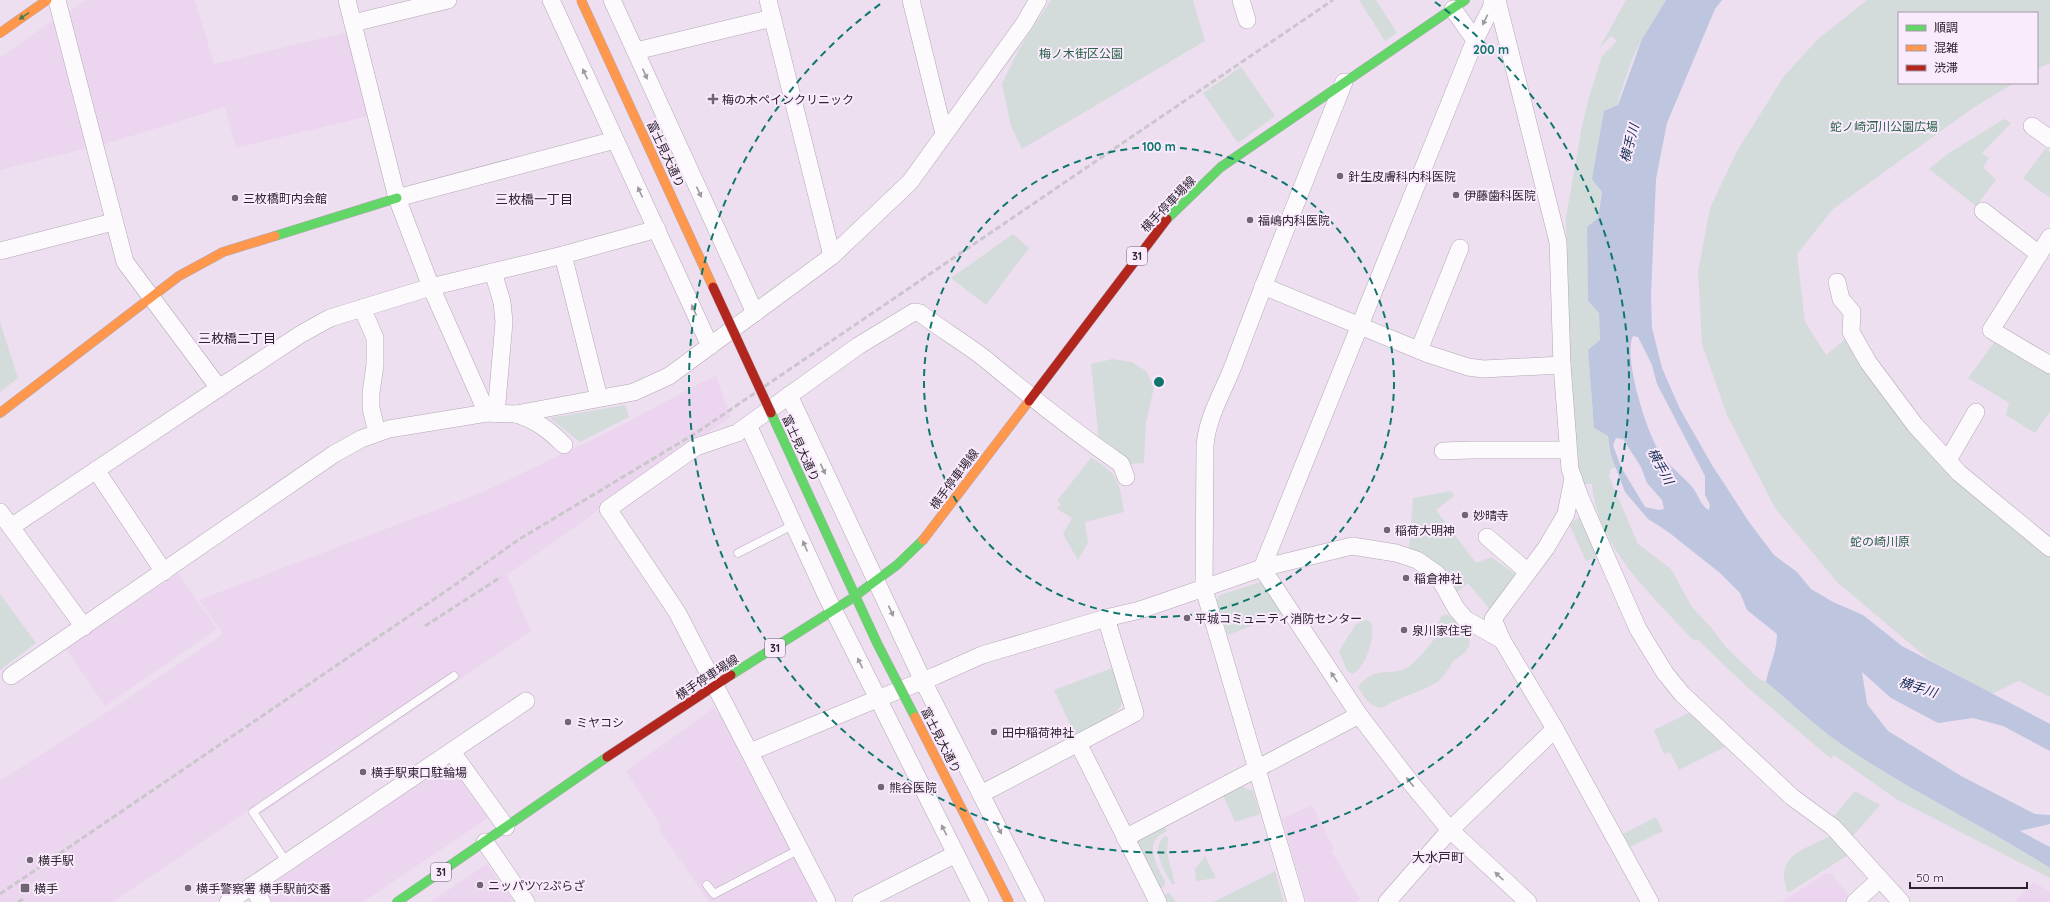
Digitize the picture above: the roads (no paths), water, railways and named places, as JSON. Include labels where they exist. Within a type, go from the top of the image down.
[{"type":"main road","points":[[0,32],[47,0]]},
{"type":"main road","name":"富士見大通り","points":[[581,0],[877,644],[1009,902]]},
{"type":"main road","name":"横手停車場線","points":[[397,902],[716,685],[835,611],[895,568],[919,546],[1161,225],[1221,167],[1459,5]]},
{"type":"main road","points":[[0,413],[179,276],[223,252],[397,198]]},
{"type":"street","points":[[57,0],[124,262],[220,388]]},
{"type":"street","points":[[347,0],[397,198],[431,287],[492,414]]},
{"type":"street","points":[[353,23],[448,0]]},
{"type":"street","points":[[551,0],[615,140],[658,229],[710,346]]},
{"type":"street","points":[[612,0],[675,141],[755,313]]},
{"type":"street","points":[[768,0],[832,256]]},
{"type":"street","points":[[911,0],[944,134]]},
{"type":"street","points":[[11,676],[334,454],[361,439],[389,430],[492,414],[516,414],[634,392],[669,376],[832,256],[910,182],[1024,24],[1038,0]]},
{"type":"street","points":[[1241,0],[1247,20]]},
{"type":"street","points":[[1262,568],[1475,40],[1492,6],[1492,0]]},
{"type":"street","points":[[1497,0],[1553,216],[1558,242],[1562,365],[1570,469],[1638,629],[1665,673],[1682,694],[1792,797],[1832,827],[1901,902]]},
{"type":"street","points":[[1459,5],[1475,40]]},
{"type":"street","points":[[636,51],[772,18]]},
{"type":"street","points":[[1296,902],[1204,589],[1206,429],[1227,383],[1263,286],[1344,82]]},
{"type":"street","points":[[2032,126],[2050,140]]},
{"type":"street","points":[[397,198],[615,140]]},
{"type":"street","points":[[1983,211],[2039,254]]},
{"type":"street","points":[[0,251],[113,222]]},
{"type":"street","points":[[11,527],[301,334],[330,318],[431,287],[563,255],[658,229]]},
{"type":"street","points":[[2050,238],[1991,330],[2050,365]]},
{"type":"street","points":[[1419,350],[1460,248]]},
{"type":"street","points":[[563,255],[599,398]]},
{"type":"street","points":[[492,414],[504,322],[502,302],[493,272]]},
{"type":"street","points":[[1837,282],[1841,299],[1852,312],[1851,332],[1868,362],[1915,425],[1959,473],[2050,548]]},
{"type":"street","points":[[1263,286],[1419,350],[1468,367],[1483,369],[1562,365]]},
{"type":"street","points":[[362,308],[375,338],[376,350],[371,393],[371,408],[377,433]]},
{"type":"street","points":[[827,902],[677,612],[608,509],[696,447],[737,433],[858,346],[914,312],[920,313],[959,339],[1030,397],[1121,464],[1126,477]]},
{"type":"street","points":[[789,395],[923,681],[1036,902]]},
{"type":"street","points":[[1948,460],[1976,412]]},
{"type":"street","points":[[516,414],[534,420],[551,432],[564,445]]},
{"type":"street","points":[[748,425],[877,698],[980,902]]},
{"type":"street","points":[[1443,451],[1568,450]]},
{"type":"street","points":[[96,470],[164,572]]},
{"type":"street","points":[[1573,478],[1566,514],[1546,548],[1493,619],[1502,640],[1555,729],[1650,902]]},
{"type":"street","points":[[0,512],[84,627]]},
{"type":"street","points":[[1487,537],[1528,572]]},
{"type":"street","points":[[750,752],[877,698],[923,681],[982,655],[1106,618],[1140,610],[1262,568],[1352,546],[1396,553],[1418,560],[1437,574],[1456,608],[1465,619],[1502,640]]},
{"type":"street","points":[[1262,568],[1359,715],[1450,830],[1528,902]]},
{"type":"street","points":[[981,794],[1135,713],[1106,618]]},
{"type":"street","points":[[228,902],[526,701]]},
{"type":"street","points":[[1125,838],[1359,715]]},
{"type":"street","points":[[1387,902],[1450,830],[1555,729]]},
{"type":"street","points":[[1078,743],[1158,902]]},
{"type":"street","points":[[452,752],[506,827]]},
{"type":"street","points":[[485,842],[526,902]]},
{"type":"street","points":[[861,902],[956,854]]},
{"type":"street","points":[[1855,902],[1880,879]]},
{"type":"street","points":[[251,886],[262,902]]},
{"type":"lane","points":[[738,553],[795,524]]},
{"type":"lane","points":[[287,863],[253,812],[454,676]]},
{"type":"lane","points":[[707,884],[714,894],[800,849]]},
{"type":"water","name":"横手川","points":[[1666,0],[1722,0],[1715,9],[1667,123],[1656,179],[1651,296],[1652,328],[1662,368],[1680,409],[1712,465],[1749,522],[1774,555],[1797,572],[1811,589],[1833,602],[1863,615],[1902,646],[2050,724],[2050,751],[2003,726],[1973,718],[1938,723],[1891,698],[1862,672],[1867,704],[1888,731],[1963,777],[2035,814],[2050,815],[2050,824],[2020,831],[2050,847],[2050,868],[2025,852],[1895,778],[1844,746],[1814,723],[1766,682],[1776,646],[1777,634],[1747,610],[1740,593],[1720,573],[1667,531],[1648,519],[1625,492],[1611,455],[1608,436],[1594,428],[1588,350],[1600,340],[1599,313],[1588,301],[1587,227],[1598,218],[1602,192],[1592,179],[1604,111],[1618,105],[1642,39]],"holes":[[[1633,336],[1638,337],[1652,365],[1657,384],[1705,476],[1705,495],[1710,505],[1709,510],[1702,503],[1690,484],[1665,460],[1652,436],[1645,419],[1634,380],[1631,361]],[[1616,438],[1623,439],[1641,467],[1647,483],[1662,500],[1664,509],[1659,510],[1645,507],[1621,467],[1613,445]]]},
{"type":"railway","points":[[0,894],[452,587],[518,540],[696,433],[1333,0]]},
{"type":"railway","points":[[425,626],[501,577]]},
{"type":"railway","points":[[18,902],[23,899]]},
{"type":"place","name":"梅の木ペインクリニック","points":[[713,99]]},
{"type":"place","name":"針生皮膚科内科医院","points":[[1340,176]]},
{"type":"place","name":"伊藤歯科医院","points":[[1456,195]]},
{"type":"place","name":"三枚橋町内会館","points":[[235,198]]},
{"type":"place","name":"福嶋内科医院","points":[[1250,220]]},
{"type":"place","name":"妙晴寺","points":[[1465,515]]},
{"type":"place","name":"稲荷大明神","points":[[1387,530]]},
{"type":"place","name":"稲倉神社","points":[[1406,578]]},
{"type":"place","name":"平城コミュニティ消防センター","points":[[1187,618]]},
{"type":"place","name":"泉川家住宅","points":[[1404,630]]},
{"type":"place","name":"ミヤコシ","points":[[568,722]]},
{"type":"place","name":"田中稲荷神社","points":[[994,732]]},
{"type":"place","name":"横手駅東口駐輪場","points":[[363,772]]},
{"type":"place","name":"熊谷医院","points":[[881,787]]},
{"type":"place","name":"横手駅","points":[[30,860]]},
{"type":"place","name":"ニッパツY2ぷらざ","points":[[480,885]]},
{"type":"place","name":"横手","points":[[25,888]]},
{"type":"place","name":"横手警察署 横手駅前交番","points":[[188,888]]},
{"type":"district","name":"三枚橋一丁目","points":[[534,199]]},
{"type":"district","name":"三枚橋二丁目","points":[[237,338]]},
{"type":"district","name":"大水戸町","points":[[1438,857]]},
{"type":"park label","name":"梅ノ木街区公園","points":[[1081,53]]},
{"type":"park label","name":"蛇ノ崎河川公園広場","points":[[1884,126]]},
{"type":"park label","name":"蛇の崎川原","points":[[1880,541]]}]
